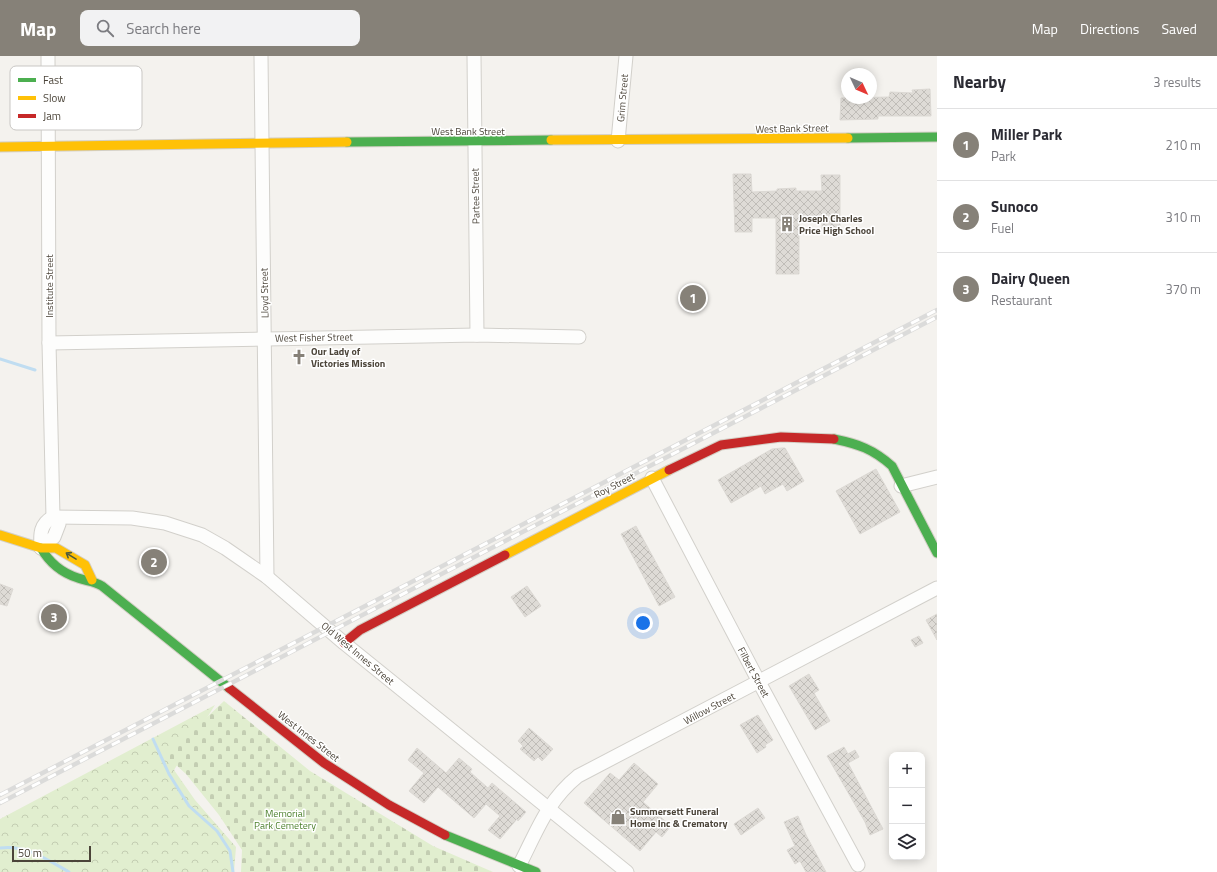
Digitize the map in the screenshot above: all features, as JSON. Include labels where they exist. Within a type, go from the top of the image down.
[{"type":"street","name":"Institute Street","points":[[48,56],[48,66]]},
{"type":"street","name":"Lloyd Street","points":[[260,56],[260,143],[265,338],[267,577]]},
{"type":"street","name":"Partee Street","points":[[474,56],[477,335]]},
{"type":"street","name":"Grim Street","points":[[618,141],[626,56]]},
{"type":"street","name":"Institute Street","points":[[41,548],[54,537],[59,524],[53,516],[49,343],[49,130]]},
{"type":"street","name":"West Bank Street","points":[[0,147],[260,143],[937,137]]},
{"type":"street","name":"West Fisher Street","points":[[49,343],[477,335],[578,337]]},
{"type":"street","name":"Roy Street","points":[[344,643],[360,630],[652,478],[721,445],[787,437],[833,440],[861,445],[872,451],[892,466],[937,553]]},
{"type":"street","points":[[901,486],[937,477]]},
{"type":"street","name":"Filbert Street","points":[[652,478],[759,682],[858,865]]},
{"type":"street","name":"Old West Innes Street","points":[[53,516],[132,518],[165,523],[202,536],[225,548],[267,577],[344,643],[627,872]]},
{"type":"street","name":"West Innes Street","points":[[0,535],[41,548],[56,548],[85,565],[92,580],[324,763],[389,805],[452,838],[536,872]]},
{"type":"street","name":"West Innes Street","points":[[41,548],[46,559],[54,565],[78,578],[92,580]]},
{"type":"street","name":"Willow Street","points":[[520,866],[548,808],[563,788],[578,776],[937,588]]},
{"type":"green space","name":"Memorial Park Cemetery","points":[[224,701],[310,771],[433,846],[493,872],[241,872],[242,850],[219,815],[186,774],[166,756]]},
{"type":"green space","points":[[215,705],[174,770],[195,800],[236,847],[234,872],[0,872],[0,819]]},
{"type":"building","points":[[930,89],[931,116],[878,116],[878,119],[840,120],[841,98],[841,104],[877,104],[877,97],[889,97],[890,92],[913,93],[912,90]]},
{"type":"building","name":"Joseph Charles Price High School","points":[[733,174],[751,174],[752,192],[777,191],[777,189],[796,188],[796,191],[822,191],[821,175],[840,175],[840,230],[822,230],[822,217],[799,218],[799,274],[776,274],[776,218],[752,218],[752,232],[735,232]]},
{"type":"building","points":[[785,448],[804,481],[787,491],[783,484],[765,494],[761,486],[731,503],[718,480],[772,449]]},
{"type":"building","points":[[876,469],[900,512],[860,534],[836,491]]},
{"type":"building","points":[[636,526],[675,597],[659,606],[621,534]]},
{"type":"building","points":[[0,584],[13,589],[7,606],[0,604]]},
{"type":"building","points":[[527,586],[541,606],[525,617],[511,597]]},
{"type":"building","points":[[52,605],[63,612],[59,621],[56,619],[52,627],[45,623],[49,615],[47,614]]},
{"type":"building","points":[[937,614],[937,640],[926,620]]},
{"type":"building","points":[[919,636],[923,643],[915,647],[911,640]]},
{"type":"building","points":[[809,674],[819,690],[814,693],[830,721],[815,730],[789,686]]},
{"type":"building","points":[[758,715],[773,740],[757,753],[740,725]]},
{"type":"building","points":[[529,728],[553,749],[542,761],[538,757],[534,761],[520,749],[523,746],[518,741]]},
{"type":"building","points":[[844,747],[848,754],[855,750],[859,757],[848,763],[883,829],[870,835],[865,822],[827,756]]},
{"type":"building","points":[[417,748],[446,773],[459,758],[472,769],[470,772],[488,788],[492,783],[526,812],[518,821],[517,819],[500,839],[488,830],[500,816],[486,804],[474,818],[438,787],[424,803],[409,791],[424,773],[408,760]]},
{"type":"building","points":[[634,763],[658,784],[643,802],[671,826],[662,837],[656,832],[640,851],[584,803],[610,773],[619,780]]},
{"type":"building","points":[[758,808],[765,818],[741,835],[734,824]]},
{"type":"building","points":[[798,816],[806,835],[826,872],[806,872],[800,861],[795,864],[787,850],[795,846],[784,822]]},
{"type":"waterway","points":[[0,359],[35,370]]},
{"type":"waterway","points":[[153,739],[169,774],[189,806],[217,831],[230,851],[233,872]]},
{"type":"waterway","points":[[0,848],[18,848],[36,854],[69,872]]},
{"type":"railway","points":[[0,795],[937,310]]},
{"type":"railway","points":[[0,803],[937,317]]},
{"type":"traffic: fast","points":[[848,138],[937,137]]},
{"type":"traffic: fast","points":[[347,142],[551,140]]},
{"type":"traffic: fast","points":[[834,439],[851,443],[872,451],[892,466],[937,553]]},
{"type":"traffic: fast","points":[[41,548],[48,558],[61,570],[72,576],[102,586],[229,688]]},
{"type":"traffic: fast","points":[[445,835],[536,872]]},
{"type":"traffic: slow","points":[[551,140],[848,138]]},
{"type":"traffic: slow","points":[[0,147],[347,142]]},
{"type":"traffic: slow","points":[[505,555],[669,470]]},
{"type":"traffic: slow","points":[[0,535],[41,548],[56,548],[85,565],[92,580]]},
{"type":"traffic: jam","points":[[669,470],[721,445],[781,437],[834,439]]},
{"type":"traffic: jam","points":[[344,643],[360,630],[505,555]]},
{"type":"traffic: jam","points":[[229,688],[324,763],[389,805],[445,835]]},
{"type":"place","name":"Joseph Charles Price High School","points":[[787,224]]},
{"type":"place","name":"Miller Park","points":[[693,298]]},
{"type":"place","name":"Our Lady of Victories Mission","points":[[299,357]]},
{"type":"place","name":"Sunoco","points":[[154,562]]},
{"type":"place","name":"Dairy Queen","points":[[54,617]]},
{"type":"place","name":"Summersett Funeral Home Inc & Crematory","points":[[618,817]]}]
